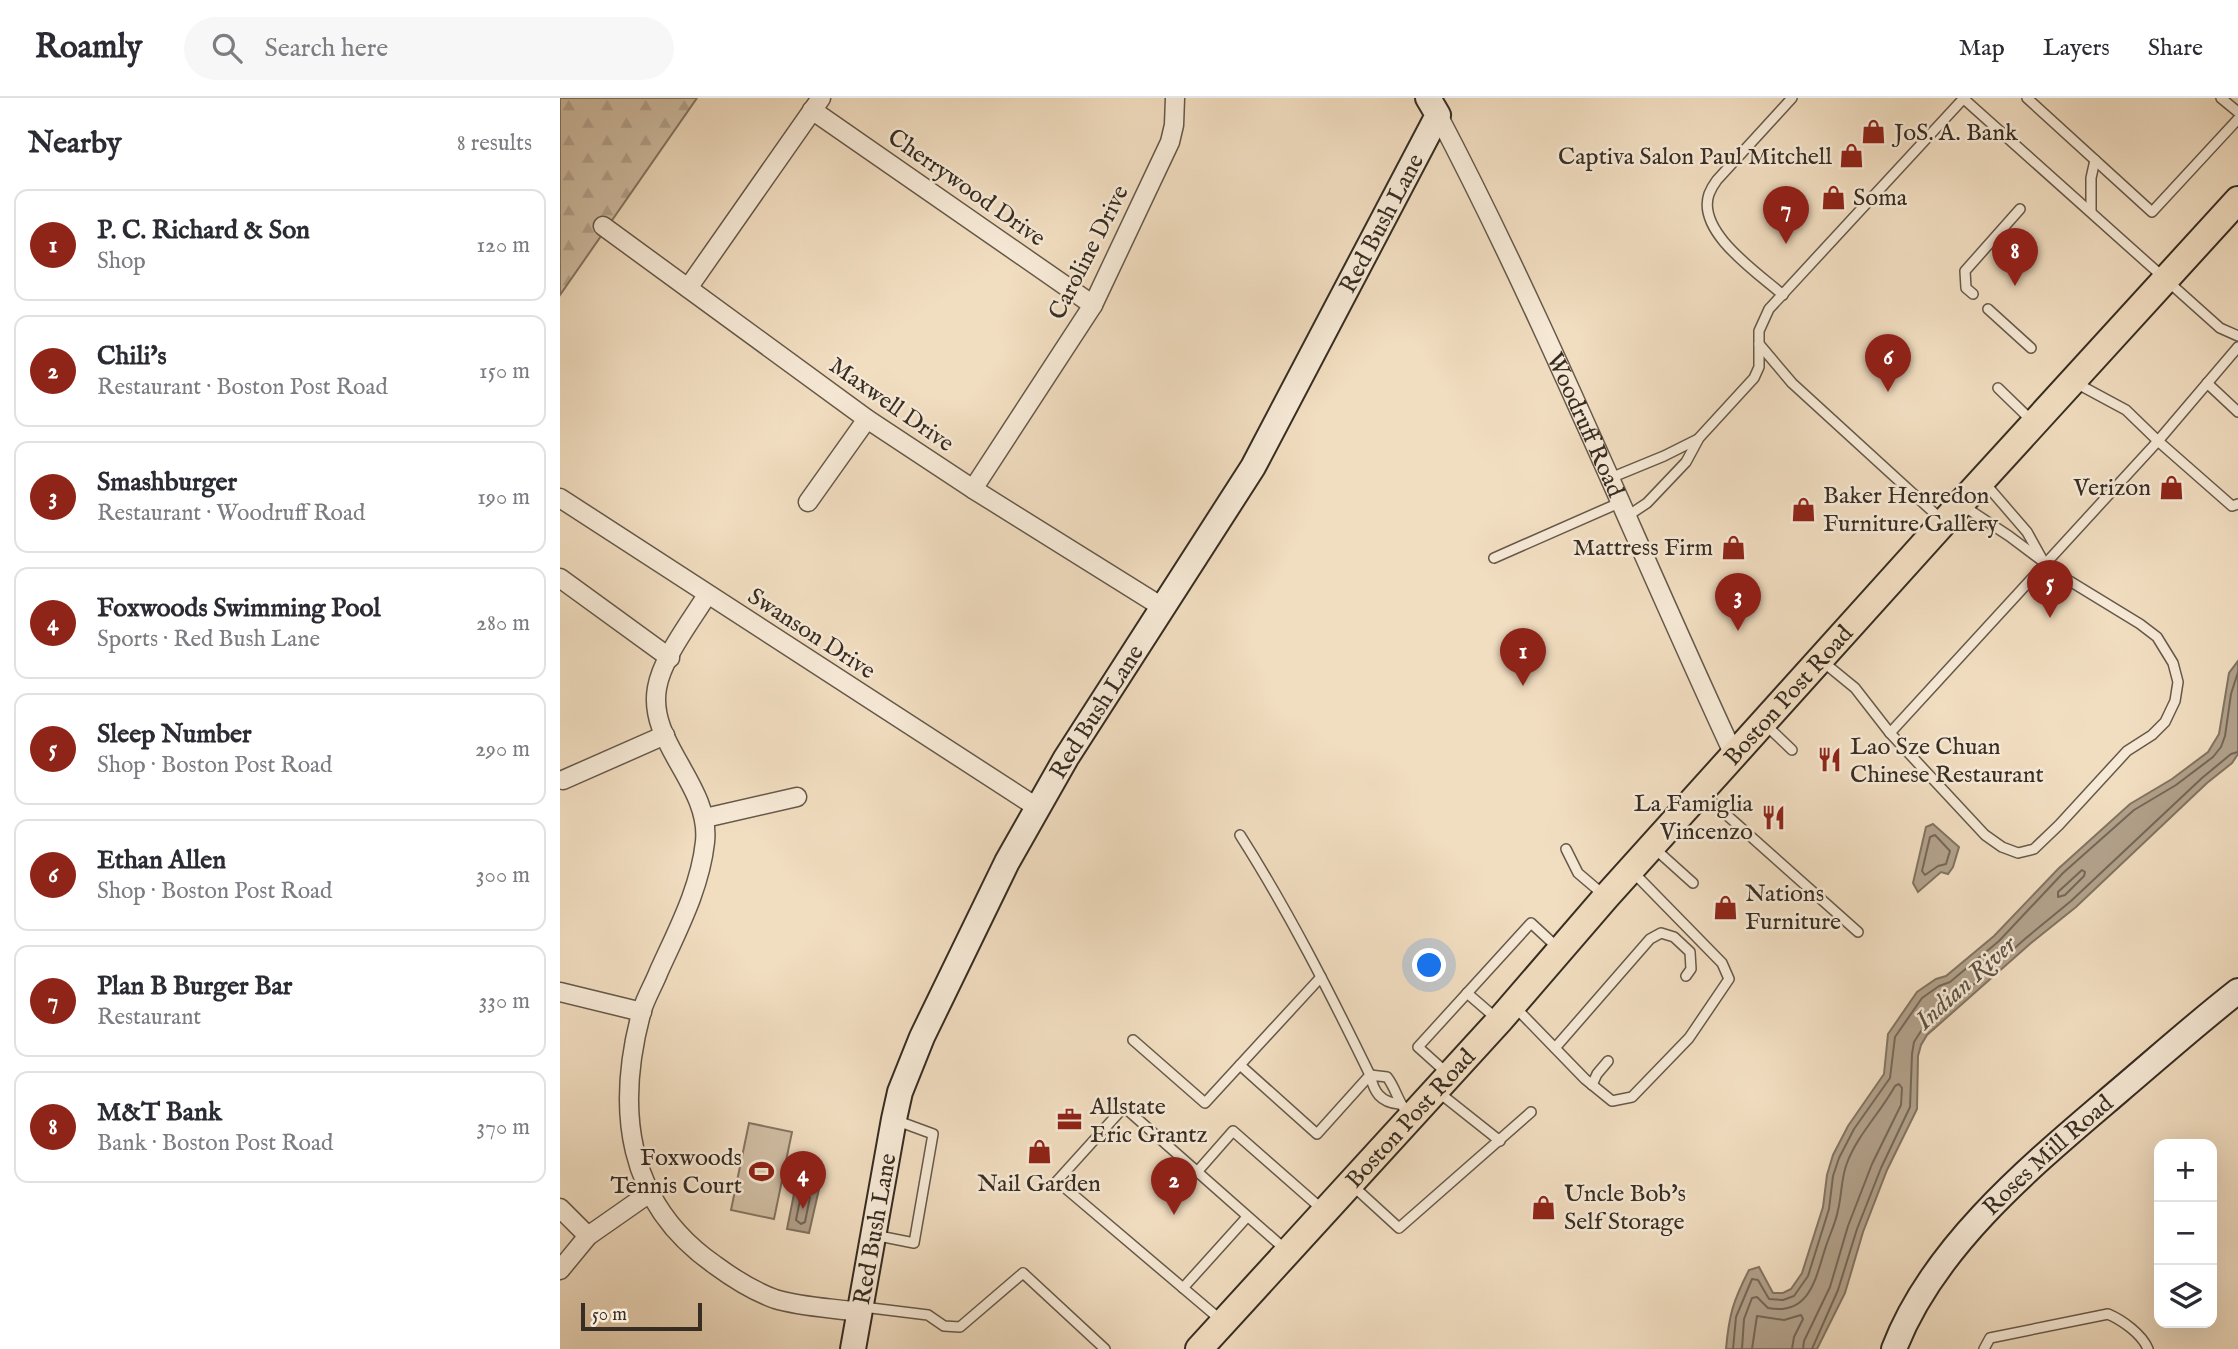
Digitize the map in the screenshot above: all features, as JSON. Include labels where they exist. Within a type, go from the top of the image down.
[{"type":"main road","name":"Boston Post Road","points":[[1199,1349],[1351,1184],[1405,1111],[1443,1082],[1763,722],[2238,200]]},
{"type":"street","name":"Caroline Drive","points":[[973,489],[1093,305],[1170,142],[1175,98]]},
{"type":"street","name":"Cherrywood Drive","points":[[817,104],[1093,305]]},
{"type":"street","points":[[688,288],[817,104]]},
{"type":"street","name":"Woodruff Road","points":[[1433,106],[1524,290],[1734,755]]},
{"type":"street","name":"Red Bush Lane","points":[[853,1349],[894,1119],[900,1092],[922,1037],[1007,862],[1066,758],[1253,467],[1433,106]]},
{"type":"street","name":"Maxwell Drive","points":[[603,226],[867,419],[1162,607]]},
{"type":"street","points":[[808,502],[867,419]]},
{"type":"street","name":"Swanson Drive","points":[[560,498],[1038,808]]},
{"type":"street","points":[[560,578],[670,658]]},
{"type":"street","points":[[707,595],[670,658],[657,689],[657,711],[664,735],[688,776],[705,818],[704,852],[692,896],[642,1012],[628,1102],[634,1151],[651,1192],[672,1228],[705,1258],[747,1287],[777,1300],[859,1309]]},
{"type":"street","points":[[563,780],[664,735]]},
{"type":"street","points":[[705,818],[797,797]]},
{"type":"street","name":"Roses Mill Road","points":[[1894,1349],[1904,1325],[1937,1272],[1987,1210],[2070,1132],[2238,991]]},
{"type":"street","points":[[560,992],[642,1012]]},
{"type":"street","points":[[560,1270],[588,1236],[651,1192]]},
{"type":"street","points":[[560,1208],[588,1236]]},
{"type":"lane","points":[[1783,295],[1718,236],[1708,209],[1709,196],[1717,180],[1793,98]]},
{"type":"lane","points":[[1494,558],[1647,503],[1686,461],[1699,438],[1754,378],[1759,368],[1758,344],[1763,320],[1769,309],[1964,98],[2220,328],[2238,336]]},
{"type":"lane","points":[[2028,98],[2152,212],[2238,119]]},
{"type":"lane","points":[[2221,98],[2238,112]]},
{"type":"lane","points":[[2091,211],[2091,178],[2095,160]]},
{"type":"lane","points":[[1973,294],[1966,288],[1965,271],[2020,209]]},
{"type":"lane","points":[[1989,309],[2031,348]]},
{"type":"lane","points":[[1758,344],[1793,383],[1952,513],[2009,536],[2045,564],[2157,637],[2176,672],[2178,691],[2165,722],[2152,735],[2127,751],[2034,849],[2018,853],[2002,847],[1985,835],[1890,733],[1855,688],[1821,659]]},
{"type":"lane","points":[[1890,733],[2158,441],[2238,347]]},
{"type":"lane","points":[[2073,381],[2126,410],[2232,506],[2238,504]]},
{"type":"lane","points":[[2207,383],[2238,412]]},
{"type":"lane","points":[[1998,388],[2035,423]]},
{"type":"lane","points":[[1608,479],[1699,438]]},
{"type":"lane","points":[[1982,480],[2027,532],[2045,564]]},
{"type":"lane","points":[[1763,722],[1793,750]]},
{"type":"lane","points":[[1700,792],[1858,932]]},
{"type":"lane","points":[[1240,835],[1321,977],[1370,1075],[1374,1091],[1387,1103],[1405,1111]]},
{"type":"lane","points":[[1652,846],[1693,883]]},
{"type":"lane","points":[[1566,849],[1578,873],[1606,897]]},
{"type":"lane","points":[[1467,993],[1506,1013],[1555,1048],[1612,1101],[1632,1097],[1689,1038],[1729,979],[1722,963],[1631,870]]},
{"type":"lane","points":[[1500,1141],[1467,1116],[1418,1046],[1531,923],[1561,951]]},
{"type":"lane","points":[[1555,1048],[1650,939],[1661,933],[1674,937],[1690,952],[1691,969],[1686,976]]},
{"type":"lane","points":[[1133,1040],[1205,1103],[1321,977]]},
{"type":"lane","points":[[1592,1085],[1608,1061]]},
{"type":"lane","points":[[1240,1065],[1317,1134],[1370,1075]]},
{"type":"lane","points":[[1370,1075],[1387,1077],[1398,1091],[1405,1111]]},
{"type":"lane","points":[[1223,1322],[1057,1181],[1124,1107],[1287,1251]]},
{"type":"lane","points":[[1351,1184],[1399,1228],[1531,1112]]},
{"type":"lane","points":[[872,1234],[914,1243],[933,1134],[894,1119]]},
{"type":"lane","points":[[1197,1171],[1233,1131],[1325,1212]]},
{"type":"lane","points":[[1183,1288],[1247,1217]]},
{"type":"lane","points":[[859,1309],[928,1315],[944,1326],[960,1327],[1023,1273],[1105,1349]]},
{"type":"lane","points":[[1984,1349],[1990,1338],[2108,1314],[2119,1319],[2145,1342],[2148,1349]]},
{"type":"green space","points":[[560,98],[697,98],[560,295]]},
{"type":"green space","name":"Foxwoods Tennis Court","points":[[749,1123],[792,1132],[774,1219],[731,1210]]},
{"type":"water","name":"Indian River","points":[[2238,661],[2238,754],[2232,763],[2207,783],[2076,907],[1927,1035],[1918,1056],[1917,1109],[1887,1170],[1863,1232],[1845,1293],[1817,1349],[1726,1349],[1733,1308],[1749,1270],[1759,1267],[1773,1293],[1783,1293],[1791,1289],[1802,1273],[1823,1207],[1827,1175],[1833,1155],[1848,1126],[1884,1074],[1888,1034],[1917,992],[1936,979],[1946,976],[1994,936],[2058,869],[2130,804],[2172,779],[2208,752],[2219,734],[2229,673]]},
{"type":"water","points":[[1933,824],[1959,847],[1948,874],[1941,872],[1918,892],[1913,883],[1926,827]]},
{"type":"water","points":[[796,1184],[819,1189],[809,1233],[787,1229]]},
{"type":"place","name":"JoS. A. Bank","points":[[1874,132]]},
{"type":"place","name":"Captiva Salon Paul Mitchell","points":[[1852,156]]},
{"type":"place","name":"Soma","points":[[1833,197]]},
{"type":"place","name":"Plan B Burger Bar","points":[[1786,244]]},
{"type":"place","name":"M&T Bank","points":[[2015,286]]},
{"type":"place","name":"Ethan Allen","points":[[1888,392]]},
{"type":"place","name":"Verizon","points":[[2171,487]]},
{"type":"place","name":"Baker Henredon Furniture Gallery","points":[[1803,509]]},
{"type":"place","name":"Mattress Firm","points":[[1733,547]]},
{"type":"place","name":"Sleep Number","points":[[2050,618]]},
{"type":"place","name":"Smashburger","points":[[1738,631]]},
{"type":"place","name":"P. C. Richard & Son","points":[[1523,686]]},
{"type":"place","name":"Lao Sze Chuan Chinese Restaurant","points":[[1830,760]]},
{"type":"place","name":"La Famiglia Vincenzo","points":[[1773,817]]},
{"type":"place","name":"Nations Furniture","points":[[1725,907]]},
{"type":"place","name":"Allstate Eric Grantz","points":[[1070,1120]]},
{"type":"place","name":"Nail Garden","points":[[1039,1152]]},
{"type":"place","name":"Foxwoods Tennis Court","points":[[762,1171]]},
{"type":"place","name":"Uncle Bob's Self Storage","points":[[1544,1207]]},
{"type":"place","name":"Foxwoods Swimming Pool","points":[[803,1209]]},
{"type":"place","name":"Chili's","points":[[1174,1215]]}]
